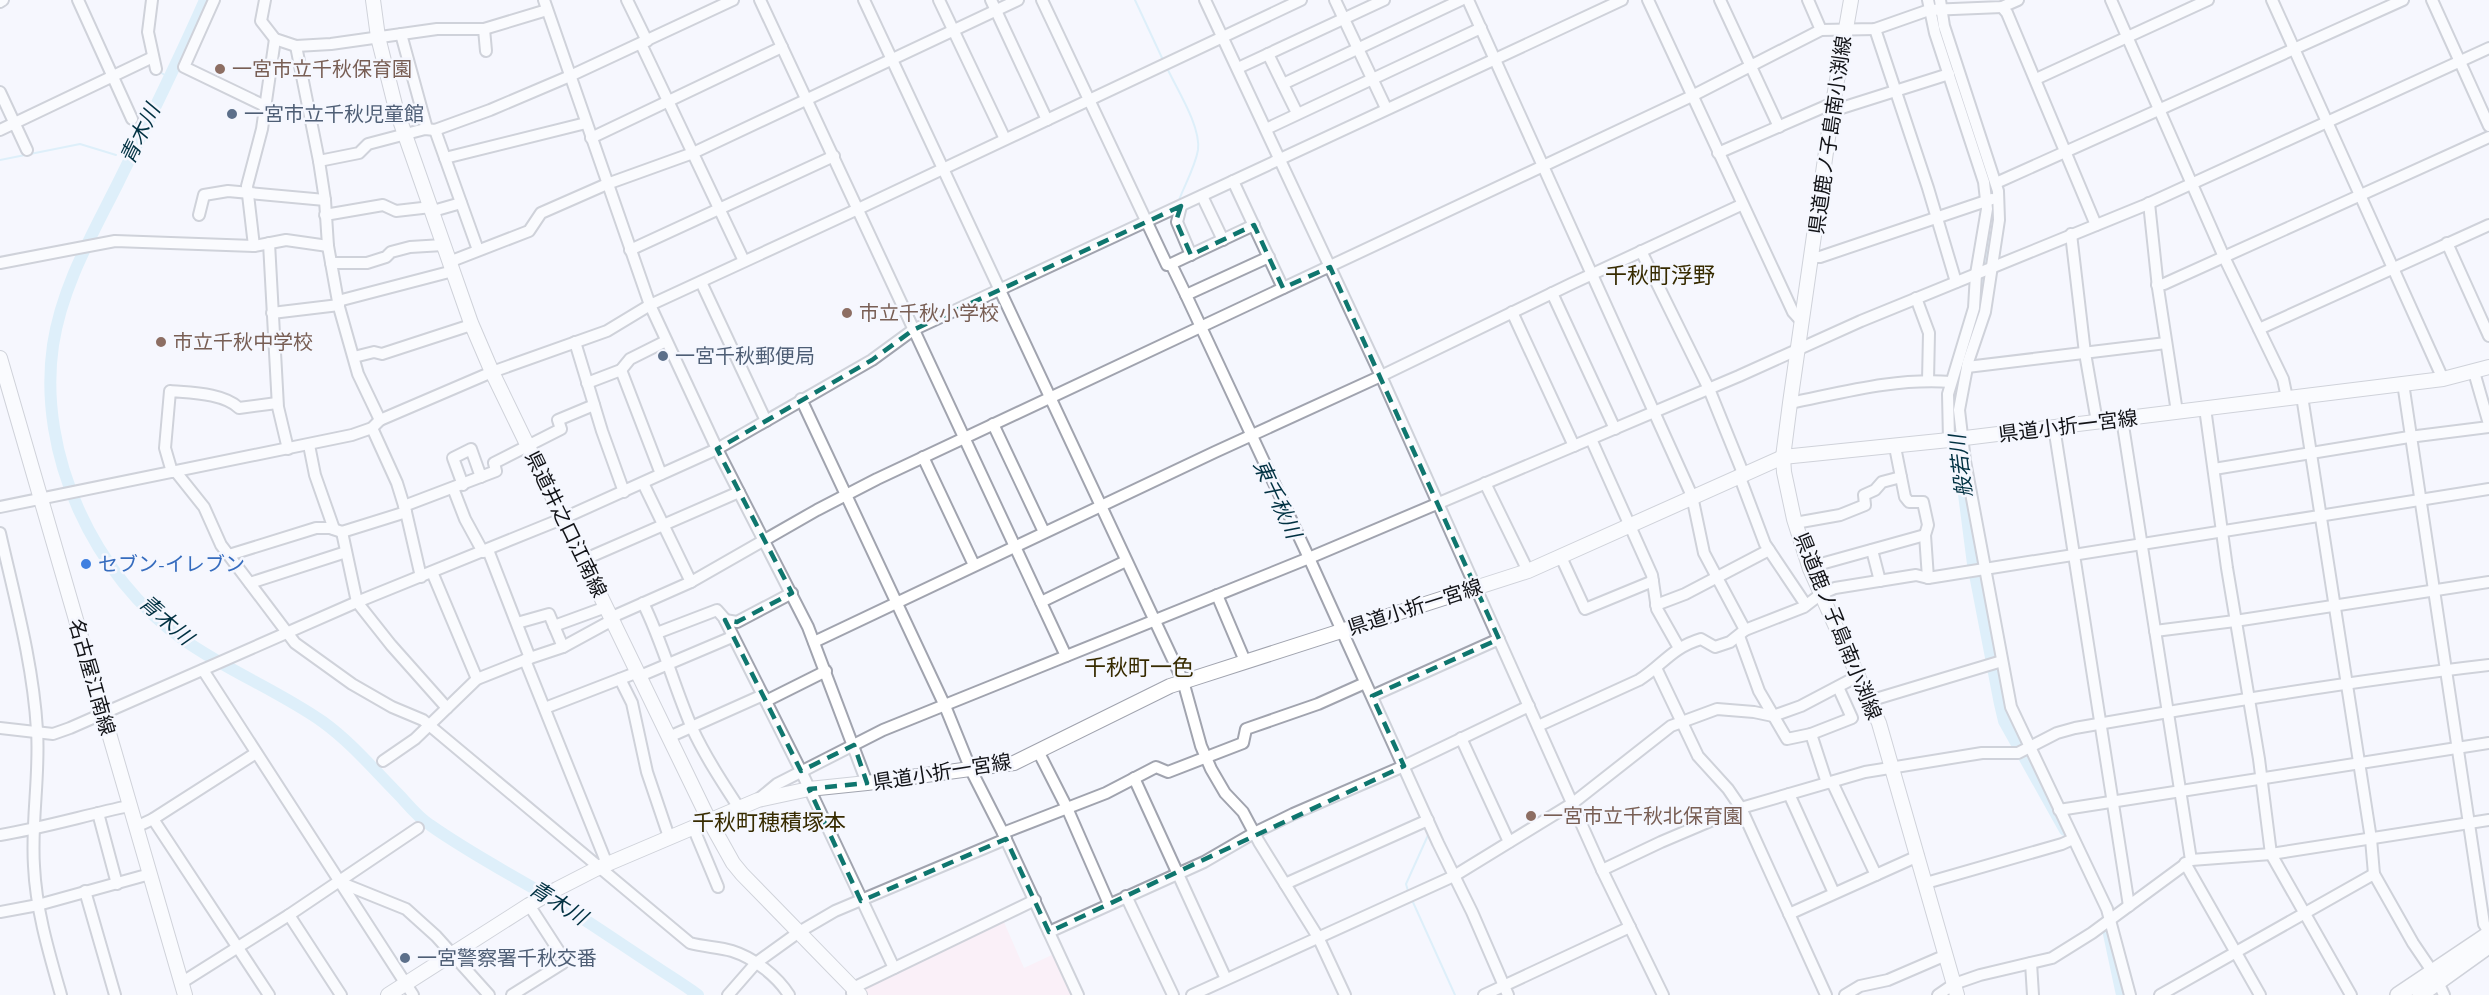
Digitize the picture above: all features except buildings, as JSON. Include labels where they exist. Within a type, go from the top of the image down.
[{"type":"highway","points":[[2398,995],[2438,983],[2489,933]]},
{"type":"highway","points":[[2420,995],[2489,945]]},
{"type":"main road","name":"県道井之口江南線","points":[[373,0],[378,38],[388,82],[471,325],[709,820],[733,863],[855,993]]},
{"type":"main road","name":"県道鹿ノ子島南小渕線","points":[[1851,0],[1833,107],[1783,457],[1795,522],[1810,567],[1879,723],[1955,990]]},
{"type":"main road","name":"名古屋江南線","points":[[0,358],[4,386],[42,499],[150,874],[181,991]]},
{"type":"main road","name":"県道小折一宮線","points":[[388,995],[409,989],[451,955],[557,889],[693,826],[758,800],[809,789],[1014,763],[1139,699],[1184,681],[1528,572],[1692,496],[1783,457],[1955,440],[2443,379],[2489,367]]},
{"type":"street","points":[[78,0],[132,119]]},
{"type":"street","points":[[152,0],[148,32],[156,69]]},
{"type":"street","points":[[214,0],[183,67],[265,106]]},
{"type":"street","points":[[264,0],[261,21],[275,39],[296,46],[378,38],[436,29],[484,29],[545,5],[650,305],[717,449],[762,540],[792,593],[826,672],[867,783]]},
{"type":"street","points":[[627,0],[669,101],[744,261]]},
{"type":"street","points":[[319,161],[359,153],[368,144],[431,129],[489,110],[570,76],[732,0]]},
{"type":"street","points":[[760,0],[1066,656]]},
{"type":"street","points":[[864,0],[1184,681],[1206,758],[1225,793],[1243,812],[1318,937],[1341,994]]},
{"type":"street","points":[[939,0],[1005,139]]},
{"type":"street","points":[[991,0],[1047,120]]},
{"type":"street","points":[[272,313],[338,303],[451,266],[478,250],[529,231],[541,213],[607,184],[693,153],[1018,0]]},
{"type":"street","points":[[1042,0],[1167,265],[1254,225]]},
{"type":"street","points":[[1205,0],[1381,376],[1602,870],[1663,995]]},
{"type":"street","points":[[0,507],[352,435],[492,372],[607,331],[650,305],[943,170],[1301,0]]},
{"type":"street","points":[[1335,0],[1386,108]]},
{"type":"street","points":[[1238,69],[1384,0]]},
{"type":"street","points":[[1283,84],[1461,0]]},
{"type":"street","points":[[1468,0],[1692,496],[1704,553],[1742,633],[1760,691],[1787,740],[1852,718],[1838,687]]},
{"type":"street","points":[[0,728],[53,734],[103,715],[286,633],[624,492],[717,449],[872,360],[914,330],[1147,223],[1386,108],[1622,0]]},
{"type":"street","points":[[1648,0],[1793,312],[1802,322]]},
{"type":"street","points":[[1720,0],[1779,127]]},
{"type":"street","points":[[1808,0],[1821,30]]},
{"type":"street","points":[[554,626],[643,603],[691,582],[762,540],[923,457],[1692,96],[1821,30],[1875,29],[1928,5],[2002,7],[2018,0]]},
{"type":"street","points":[[2111,0],[2224,256],[2283,379],[2287,398]]},
{"type":"street","points":[[2036,79],[2208,0]]},
{"type":"street","points":[[2272,0],[2443,379]]},
{"type":"street","points":[[1996,183],[2403,0]]},
{"type":"street","points":[[2432,0],[2489,126]]},
{"type":"street","points":[[1928,5],[1978,160],[1986,200],[1987,223],[1976,274],[1974,308],[1951,382],[1947,413],[1985,568],[2011,707],[2110,919],[2130,995]]},
{"type":"street","points":[[1940,5],[1996,183],[1999,220],[1984,312],[1967,367],[1955,440]]},
{"type":"street","points":[[2002,7],[2007,13],[2036,79],[2096,225]]},
{"type":"street","points":[[1266,129],[1481,28]]},
{"type":"street","points":[[484,29],[486,51]]},
{"type":"street","points":[[1875,29],[1897,91],[1956,282]]},
{"type":"street","points":[[401,34],[431,129],[445,158],[478,250]]},
{"type":"street","points":[[254,246],[247,186],[262,129],[275,39]]},
{"type":"street","points":[[296,46],[319,161],[325,200],[328,246],[338,303],[358,374],[405,509],[421,577]]},
{"type":"street","points":[[591,138],[782,47]]},
{"type":"street","points":[[758,800],[777,784],[883,730],[1309,558],[1709,389],[1916,298],[2149,203],[2489,48]]},
{"type":"street","points":[[1268,54],[1297,113]]},
{"type":"street","points":[[0,130],[153,57]]},
{"type":"street","points":[[1718,153],[1833,107],[1897,91],[1949,74]]},
{"type":"street","points":[[0,92],[27,150]]},
{"type":"street","points":[[445,158],[586,123]]},
{"type":"street","points":[[2157,285],[2489,137]]},
{"type":"street","points":[[630,250],[719,207],[834,156]]},
{"type":"street","points":[[1233,181],[1283,288]]},
{"type":"street","points":[[199,214],[204,195],[228,191],[325,200]]},
{"type":"street","points":[[1202,196],[1222,240]]},
{"type":"street","points":[[1811,257],[1820,257],[1937,216],[1998,198]]},
{"type":"street","points":[[325,215],[374,206],[383,206],[396,211],[432,209],[461,202]]},
{"type":"street","points":[[2149,203],[2157,285],[2177,412]]},
{"type":"street","points":[[814,642],[1044,532],[1381,376],[1591,274],[1742,205]]},
{"type":"street","points":[[1181,206],[1177,222],[1191,255]]},
{"type":"street","points":[[2259,329],[2489,225]]},
{"type":"street","points":[[2071,234],[2085,353],[2097,422]]},
{"type":"street","points":[[0,263],[115,241],[254,246],[286,240],[328,246]]},
{"type":"street","points":[[269,243],[277,403],[288,449]]},
{"type":"street","points":[[2447,243],[2489,336]]},
{"type":"street","points":[[331,263],[367,263],[410,247],[443,244]]},
{"type":"street","points":[[1641,251],[1709,389],[1768,550],[1806,605]]},
{"type":"street","points":[[1186,295],[1269,257]]},
{"type":"street","points":[[1171,264],[1309,558],[1506,991]]},
{"type":"street","points":[[701,282],[766,421]]},
{"type":"street","points":[[1552,293],[1615,429]]},
{"type":"street","points":[[1916,298],[1929,333],[1928,381]]},
{"type":"street","points":[[1512,312],[1574,446]]},
{"type":"street","points":[[354,357],[374,352],[382,354],[471,325]]},
{"type":"street","points":[[587,382],[621,370],[630,359],[666,341]]},
{"type":"street","points":[[575,342],[624,492]]},
{"type":"street","points":[[1967,367],[2166,343]]},
{"type":"street","points":[[621,370],[661,474]]},
{"type":"street","points":[[2214,469],[2489,426],[2474,372]]},
{"type":"street","points":[[1790,403],[1881,384],[1951,382]]},
{"type":"street","points":[[2403,383],[2409,437],[2484,924],[2489,933]]},
{"type":"street","points":[[277,403],[239,408],[234,403],[201,394],[170,391],[165,448],[174,472],[204,507],[216,537],[286,633],[295,643],[352,684],[392,707],[423,720],[603,866],[690,943],[732,951],[756,963],[782,984],[789,995]]},
{"type":"street","points":[[2302,396],[2371,838],[2374,874],[2438,983]]},
{"type":"street","points":[[801,399],[945,706],[971,770],[1005,836],[1078,995]]},
{"type":"street","points":[[229,555],[316,528],[338,531],[405,509],[496,471],[494,463],[525,448],[527,444],[561,429],[558,420],[594,405]]},
{"type":"street","points":[[2205,408],[2271,854],[2351,995]]},
{"type":"street","points":[[2122,419],[2180,790],[2188,861],[2260,995]]},
{"type":"street","points":[[993,424],[1044,532]]},
{"type":"street","points":[[2054,427],[2129,906]]},
{"type":"street","points":[[1591,439],[1653,581],[1656,605],[1679,648]]},
{"type":"street","points":[[309,445],[315,475],[346,552],[357,603],[447,708]]},
{"type":"street","points":[[1895,447],[1905,497],[1909,502],[1923,502],[1928,525],[1925,536],[1928,578]]},
{"type":"street","points":[[481,477],[471,449],[453,458],[465,519],[485,551],[517,623],[545,708],[603,866]]},
{"type":"street","points":[[923,457],[974,565]]},
{"type":"street","points":[[1795,522],[1852,511],[1865,505],[1864,495],[1875,490],[1882,482],[1901,477]]},
{"type":"street","points":[[643,483],[691,582]]},
{"type":"street","points":[[1485,483],[1528,572]]},
{"type":"street","points":[[1538,726],[1617,691],[1656,668],[1664,658],[1679,648],[1701,639],[1715,646],[1806,605],[1821,594],[1835,588],[1916,575],[1928,578],[2489,489]]},
{"type":"street","points":[[583,560],[739,492]]},
{"type":"street","points":[[0,533],[22,622],[38,732],[34,864],[38,905],[62,995]]},
{"type":"street","points":[[1810,567],[1925,536]]},
{"type":"street","points":[[1656,605],[1671,601],[1768,550]]},
{"type":"street","points":[[1872,550],[1880,581]]},
{"type":"street","points":[[250,583],[346,552]]},
{"type":"street","points":[[1561,556],[1585,609],[1653,581]]},
{"type":"street","points":[[1041,602],[1126,561]]},
{"type":"street","points":[[432,572],[477,680]]},
{"type":"street","points":[[2155,631],[2335,606],[2433,589],[2488,584]]},
{"type":"street","points":[[725,620],[737,622],[792,593]]},
{"type":"street","points":[[1217,595],[1245,662]]},
{"type":"street","points":[[643,603],[705,754],[739,808]]},
{"type":"street","points":[[657,633],[717,610],[725,620],[801,771],[894,968]]},
{"type":"street","points":[[382,761],[416,739],[477,680],[563,647],[607,623],[609,612]]},
{"type":"street","points":[[517,623],[545,613],[549,614],[563,647]]},
{"type":"street","points":[[545,708],[620,679],[667,664],[732,637]]},
{"type":"street","points":[[1372,696],[1499,639]]},
{"type":"street","points":[[1869,700],[1975,667],[2002,661]]},
{"type":"street","points":[[1602,870],[1741,808],[1864,772],[1982,753],[2018,753],[2057,733],[2168,712],[2445,669],[2489,665]]},
{"type":"street","points":[[208,668],[256,753],[409,989]]},
{"type":"street","points":[[1656,668],[1698,756],[1728,789],[1741,808],[1826,995]]},
{"type":"street","points":[[669,737],[826,672]]},
{"type":"street","points":[[1192,995],[1454,876],[1573,803],[1671,726],[1717,710],[1773,716],[1801,705],[1858,676]]},
{"type":"street","points":[[620,679],[632,703],[647,772],[669,837]]},
{"type":"street","points":[[728,995],[756,963],[835,911],[1066,808],[1106,793],[1156,767],[1168,772],[1243,743],[1246,729],[1318,704],[1365,682]]},
{"type":"street","points":[[1049,932],[1204,862],[1254,833],[1529,706]]},
{"type":"street","points":[[1810,734],[1830,782],[1876,875]]},
{"type":"street","points":[[1461,738],[1509,842]]},
{"type":"street","points":[[2059,810],[2180,790],[2261,780],[2489,742]]},
{"type":"street","points":[[1038,751],[1109,904]]},
{"type":"street","points":[[136,827],[153,819],[256,753]]},
{"type":"street","points":[[1134,778],[1226,979]]},
{"type":"street","points":[[1789,794],[1834,893]]},
{"type":"street","points":[[0,835],[129,806]]},
{"type":"street","points":[[98,813],[117,884]]},
{"type":"street","points":[[153,819],[269,995]]},
{"type":"street","points":[[1285,884],[1428,820]]},
{"type":"street","points":[[1938,995],[1955,990],[1980,975],[2052,958],[2129,906],[2188,861],[2271,854],[2489,820]]},
{"type":"street","points":[[693,826],[718,887]]},
{"type":"street","points":[[181,991],[238,948],[418,828]]},
{"type":"street","points":[[1926,883],[2073,839]]},
{"type":"street","points":[[1789,914],[1918,856]]},
{"type":"street","points":[[0,912],[38,905],[150,874]]},
{"type":"street","points":[[2160,995],[2374,874]]},
{"type":"street","points":[[339,882],[406,909],[436,936],[489,995]]},
{"type":"street","points":[[85,891],[115,995]]},
{"type":"street","points":[[1126,896],[1173,995]]},
{"type":"street","points":[[855,993],[894,968],[1035,900]]},
{"type":"street","points":[[512,995],[563,963],[564,958],[532,903]]},
{"type":"street","points":[[289,915],[341,995]]},
{"type":"street","points":[[1484,995],[1506,991],[1630,927]]},
{"type":"street","points":[[1845,995],[1860,986],[1888,980],[1946,955]]},
{"type":"street","points":[[2031,963],[2033,995]]},
{"type":"highlighted area","points":[[1181,206],[1176,221],[1191,255],[1254,225],[1283,288],[1330,267],[1499,639],[1372,696],[1404,766],[1049,932],[1006,839],[861,901],[809,789],[867,783],[854,745],[801,771],[732,637],[725,620],[737,622],[792,593],[717,449],[872,360],[913,330]]},
{"type":"shaded area","points":[[1003,920],[1024,968],[1054,954],[1074,995],[865,995],[860,986]]},
{"type":"waterway","name":"青木川","points":[[205,0],[163,92],[79,261],[57,323],[50,386],[54,428],[64,470],[79,510],[99,548],[123,583],[152,614],[184,640],[218,662],[289,700],[334,730],[422,819],[445,836],[541,892],[698,995]]},
{"type":"waterway","name":"東千秋川","points":[[1135,0],[1163,60]]},
{"type":"waterway","name":"東千秋川","points":[[1168,70],[1188,109],[1198,141],[1195,163],[1179,200]]},
{"type":"waterway","points":[[158,71],[170,78]]},
{"type":"waterway","points":[[0,160],[80,144],[116,155]]},
{"type":"waterway","name":"般若川","points":[[1976,314],[1992,237]]},
{"type":"waterway","name":"般若川","points":[[1953,409],[1973,564],[2004,721],[2065,830]]},
{"type":"waterway","name":"東千秋川","points":[[1408,891],[1406,884],[1429,833]]},
{"type":"waterway","name":"東千秋川","points":[[1412,900],[1455,995]]},
{"type":"waterway","name":"般若川","points":[[2109,934],[2122,995]]},
{"type":"place","name":"一宮市立千秋保育園","points":[[220,69]]},
{"type":"place","name":"一宮市立千秋児童館","points":[[232,114]]},
{"type":"place","name":"市立千秋小学校","points":[[847,313]]},
{"type":"place","name":"市立千秋中学校","points":[[161,342]]},
{"type":"place","name":"一宮千秋郵便局","points":[[663,356]]},
{"type":"place","name":"セブン-イレブン","points":[[86,564]]},
{"type":"place","name":"一宮市立千秋北保育園","points":[[1531,816]]},
{"type":"place","name":"一宮警察署千秋交番","points":[[405,958]]},
{"type":"district","name":"千秋町浮野","points":[[1660,275]]},
{"type":"district","name":"千秋町一色","points":[[1139,667]]},
{"type":"district","name":"千秋町穂積塚本","points":[[769,822]]}]
